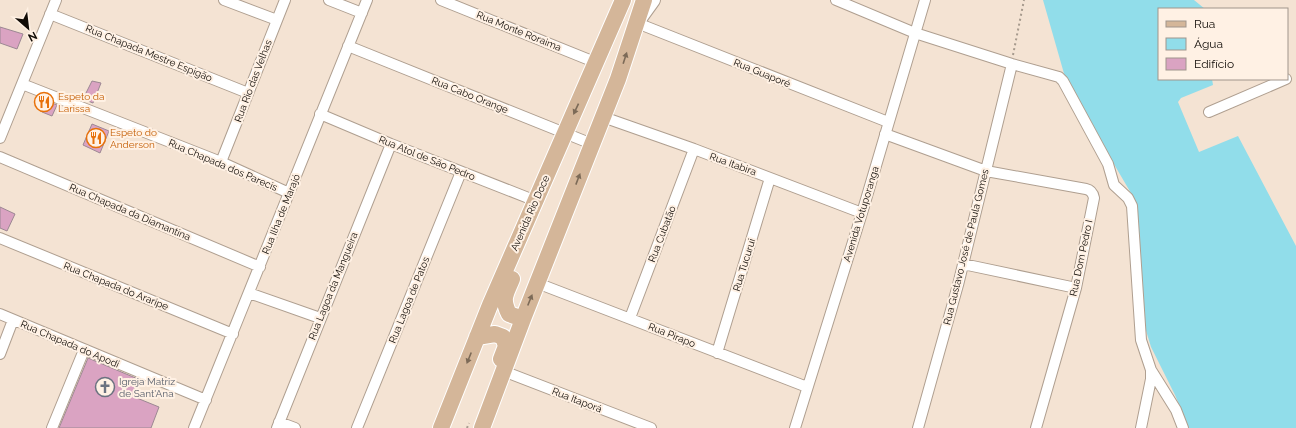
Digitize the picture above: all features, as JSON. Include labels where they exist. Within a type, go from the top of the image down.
[{"type":"main road","name":"Avenida Rio Doce","points":[[441,428],[477,337],[528,217],[597,63],[623,0]]},
{"type":"main road","points":[[482,428],[537,283],[618,79],[644,0]]},
{"type":"main road","points":[[637,23],[653,0]]},
{"type":"main road","points":[[523,319],[509,314],[505,305],[505,295],[531,232],[528,217]]},
{"type":"main road","points":[[475,428],[506,346],[502,337],[494,334],[477,337]]},
{"type":"street","points":[[0,138],[2,125],[22,84],[56,0]]},
{"type":"street","points":[[224,0],[277,20]]},
{"type":"street","name":"Rua Rio das Velhas","points":[[221,162],[285,0]]},
{"type":"street","points":[[329,0],[362,13]]},
{"type":"street","name":"Rua Ilha de Marajó","points":[[194,428],[367,0]]},
{"type":"street","name":"Rua Monte Roraima","points":[[441,0],[597,63]]},
{"type":"street","points":[[836,0],[915,32],[1012,64],[1059,77],[1108,164],[1114,185],[1128,198],[1132,206],[1142,340],[1151,370],[1176,410],[1182,428]]},
{"type":"street","name":"Avenida Votuporanga","points":[[795,428],[862,213],[925,0]]},
{"type":"street","name":"Rua Chapada Mestre Espigão","points":[[50,14],[248,92]]},
{"type":"street","name":"Rua Guaporé","points":[[637,23],[888,122]]},
{"type":"street","name":"Rua Cabo Orange","points":[[348,46],[592,144]]},
{"type":"street","name":"Rua Gustavo José de Paula Gomes","points":[[918,428],[963,264],[1012,64]]},
{"type":"street","points":[[1209,112],[1285,80]]},
{"type":"street","name":"Rua Chapada dos Parecis","points":[[22,84],[221,162],[289,193]]},
{"type":"street","name":"Rua Atol de São Pedro","points":[[320,114],[391,144],[536,201]]},
{"type":"street","name":"Rua Itabira","points":[[603,117],[694,149],[862,213]]},
{"type":"street","points":[[885,134],[986,171]]},
{"type":"street","name":"Rua Lagoa da Mangueira","points":[[278,425],[391,144]]},
{"type":"street","name":"Rua Cubatão","points":[[630,318],[694,149]]},
{"type":"street","name":"Rua Chapada da Diamantina","points":[[0,157],[260,267]]},
{"type":"street","name":"Rua Dom Pedro I","points":[[986,171],[1086,189],[1090,190],[1094,198],[1076,288],[1036,428]]},
{"type":"street","name":"Rua Lagoa de Patos","points":[[357,428],[461,172]]},
{"type":"street","name":"Rua Tucurui","points":[[717,353],[770,178]]},
{"type":"street","name":"Rua Chapada do Araripe","points":[[0,238],[233,334]]},
{"type":"street","points":[[963,264],[1076,288]]},
{"type":"street","name":"Rua Pirapo","points":[[537,283],[807,388]]},
{"type":"street","points":[[249,293],[320,318]]},
{"type":"street","name":"Rua Chapada do Apodi","points":[[0,314],[206,400]]},
{"type":"street","points":[[0,354],[13,320]]},
{"type":"street","points":[[52,428],[84,350]]},
{"type":"street","points":[[1141,428],[1148,398],[1151,370]]},
{"type":"street","name":"Rua Itaporá","points":[[503,371],[651,428]]},
{"type":"street","points":[[278,425],[295,428]]},
{"type":"path","points":[[1012,64],[1024,0]]},
{"type":"water","points":[[1043,0],[1194,0],[1204,8],[1158,8],[1158,80],[1212,80],[1213,85],[1181,98],[1178,102],[1199,152],[1238,136],[1296,246],[1296,428],[1189,428],[1175,395],[1151,347],[1144,324],[1135,200],[1067,84]]},
{"type":"building","points":[[0,27],[23,34],[17,49],[0,43]]},
{"type":"building","points":[[92,81],[101,83],[93,103],[83,99]]},
{"type":"building","points":[[47,101],[57,105],[52,116],[42,112]]},
{"type":"building","name":"Espeto do Anderson","points":[[92,124],[109,131],[100,153],[83,145]]},
{"type":"building","points":[[0,207],[15,214],[7,231],[0,228]]},
{"type":"building","name":"Igreja Matriz de Sant'Ana","points":[[88,358],[138,379],[132,396],[159,407],[151,428],[59,428]]},
{"type":"place","name":"Espeto da Larissa","points":[[44,102]]},
{"type":"place","name":"Espeto do Anderson","points":[[96,138]]},
{"type":"place","name":"Igreja Matriz de Sant'Ana","points":[[105,387]]}]
